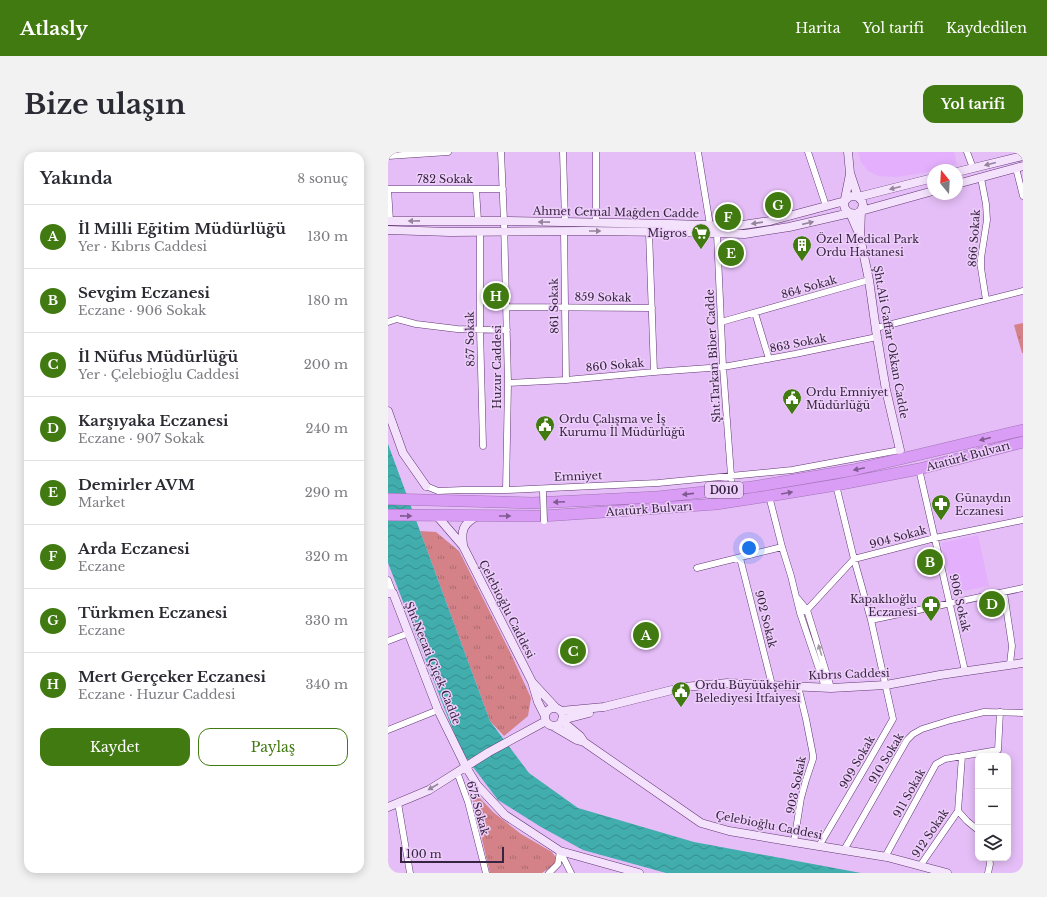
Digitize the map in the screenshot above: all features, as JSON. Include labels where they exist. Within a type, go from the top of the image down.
[{"type":"highway","name":"Atatürk Bulvarı","points":[[388,499],[526,503],[657,497],[752,487],[852,470],[1023,430]]},
{"type":"highway","name":"Atatürk Bulvarı","points":[[388,515],[555,518],[716,504],[836,485],[919,469],[1023,442]]},
{"type":"main road","name":"Şht.Ali Gaffar Okkan Cadde","points":[[848,152],[850,173],[858,197],[863,205],[861,210],[860,237]]},
{"type":"main road","points":[[963,170],[1023,156]]},
{"type":"main road","points":[[963,182],[1019,167]]},
{"type":"main road","name":"Şht.Ali Gaffar Okkan Cadde","points":[[850,173],[844,204],[845,209],[850,213],[860,237],[869,280],[886,390],[900,450]]},
{"type":"main road","name":"Ahmet Cemal Mağden Cadde","points":[[389,224],[504,221],[736,226],[770,221],[845,201],[849,196],[858,197],[927,180]]},
{"type":"main road","name":"Ahmet Cemal Mağden Cadde","points":[[389,224],[480,232],[564,231],[745,234],[789,227],[850,213],[856,214],[861,210],[927,193]]},
{"type":"main road","points":[[388,412],[403,453],[426,486]]},
{"type":"main road","name":"Çelebioğlu Caddesi","points":[[438,516],[463,546],[532,682],[538,702],[548,721],[577,740],[584,742],[701,823],[729,831],[885,857],[934,871],[948,873]]},
{"type":"main road","points":[[463,546],[461,535],[464,528],[468,521],[476,516]]},
{"type":"main road","name":"Şht.Necati Çiçek Cadde","points":[[390,593],[409,632],[438,710],[477,786],[505,815],[560,851],[639,873]]},
{"type":"main road","name":"Kıbrıs Caddesi","points":[[560,715],[604,707],[684,687],[728,684],[828,688],[886,685],[940,675],[1023,663]]},
{"type":"main road","name":"Çelebioğlu Caddesi","points":[[532,682],[584,742]]},
{"type":"main road","points":[[388,807],[429,790],[489,752],[548,721],[559,724],[560,715],[550,709],[548,711],[548,721]]},
{"type":"street","points":[[388,156],[448,152]]},
{"type":"street","name":"Huzur Caddesi","points":[[501,152],[507,307],[508,384],[506,490]]},
{"type":"street","points":[[564,152],[565,222]]},
{"type":"street","points":[[596,152],[596,223]]},
{"type":"street","points":[[698,152],[710,225]]},
{"type":"street","points":[[808,152],[826,206]]},
{"type":"street","points":[[967,152],[973,168]]},
{"type":"street","points":[[1019,167],[1023,196]]},
{"type":"street","name":"866 Sokak","points":[[981,178],[986,204],[987,220],[981,258],[986,300]]},
{"type":"street","points":[[388,189],[389,224]]},
{"type":"street","name":"782 Sokak","points":[[388,189],[503,189]]},
{"type":"street","points":[[476,189],[478,221]]},
{"type":"street","name":"861 Sokak","points":[[564,231],[566,380]]},
{"type":"street","name":"857 Sokak","points":[[480,232],[480,329],[483,446]]},
{"type":"street","points":[[649,232],[654,372]]},
{"type":"street","name":"Şht.Tarkan Biber Cadde","points":[[717,234],[723,367],[732,489]]},
{"type":"street","name":"864 Sokak","points":[[721,322],[869,280]]},
{"type":"street","points":[[876,328],[1023,291]]},
{"type":"street","name":"859 Sokak","points":[[507,307],[652,308]]},
{"type":"street","points":[[755,313],[769,359]]},
{"type":"street","points":[[388,322],[397,320],[457,329],[507,330]]},
{"type":"street","name":"863 Sokak","points":[[723,367],[877,337]]},
{"type":"street","name":"860 Sokak","points":[[508,384],[723,367]]},
{"type":"street","name":"Emniyet","points":[[426,486],[438,491],[506,490],[658,483],[792,470],[900,450]]},
{"type":"street","name":"906 Sokak","points":[[919,469],[965,671]]},
{"type":"street","name":"909 Sokak","points":[[819,846],[893,719],[866,599],[854,559],[836,485]]},
{"type":"street","points":[[526,503],[527,488]]},
{"type":"street","points":[[543,492],[544,521]]},
{"type":"street","points":[[769,496],[800,612],[828,688]]},
{"type":"street","name":"904 Sokak","points":[[854,559],[935,538],[1023,520]]},
{"type":"street","points":[[697,568],[782,547]]},
{"type":"street","name":"902 Sokak","points":[[740,558],[772,685]]},
{"type":"street","points":[[800,612],[807,610],[854,559]]},
{"type":"street","points":[[388,580],[390,593]]},
{"type":"street","points":[[871,620],[1023,588]]},
{"type":"street","points":[[1004,593],[1012,646],[1010,664]]},
{"type":"street","points":[[796,596],[807,610],[828,688]]},
{"type":"street","points":[[388,641],[409,632]]},
{"type":"street","name":"903 Sokak","points":[[794,842],[801,798],[813,755],[798,686]]},
{"type":"street","points":[[388,730],[438,710]]},
{"type":"street","name":"910 Sokak","points":[[844,850],[907,740],[913,734],[922,729],[951,720],[984,712],[1023,713]]},
{"type":"street","name":"911 Sokak","points":[[885,857],[936,764],[945,759],[998,750],[1000,712]]},
{"type":"street","points":[[962,756],[958,811],[967,822],[975,828]]},
{"type":"street","name":"675 Sokak","points":[[457,772],[468,802],[486,873]]},
{"type":"street","points":[[398,803],[410,873]]},
{"type":"street","name":"912 Sokak","points":[[920,866],[958,811]]},
{"type":"street","points":[[549,873],[558,864],[560,851]]},
{"type":"street","points":[[560,851],[571,873]]},
{"type":"street","points":[[988,873],[990,861]]},
{"type":"shaded area","points":[[858,152],[954,152],[957,164],[927,164],[927,172],[896,177],[879,176],[868,171],[861,162]]},
{"type":"shaded area","points":[[978,535],[989,586],[953,593],[941,543]]},
{"type":"green space","points":[[1023,323],[1023,353],[1022,353],[1014,325]]},
{"type":"green space","points":[[420,531],[436,532],[459,551],[511,654],[531,698],[528,716],[504,736],[490,721]]},
{"type":"green space","points":[[472,797],[479,797],[493,812],[521,834],[552,852],[556,858],[555,864],[542,873],[490,873]]},
{"type":"water","points":[[388,444],[490,721],[529,773],[578,808],[694,842],[861,873],[666,873],[583,850],[541,827],[498,800],[461,751],[388,563]]},
{"type":"place","name":"Türkmen Eczanesi","points":[[778,205]]},
{"type":"place","name":"Arda Eczanesi","points":[[728,217]]},
{"type":"place","name":"Migros","points":[[701,250]]},
{"type":"place","name":"Demirler AVM","points":[[731,253]]},
{"type":"place","name":"Özel Medical Park Ordu Hastanesi","points":[[802,262]]},
{"type":"place","name":"Mert Gerçeker Eczanesi","points":[[496,296]]},
{"type":"place","name":"Ordu Emniyet Müdürlüğü","points":[[792,415]]},
{"type":"place","name":"Ordu Çalışma ve İş Kurumu İl Müdürlüğü","points":[[545,442]]},
{"type":"place","name":"Günaydın Eczanesi","points":[[941,521]]},
{"type":"place","name":"Sevgim Eczanesi","points":[[930,562]]},
{"type":"place","name":"Karşıyaka Eczanesi","points":[[992,604]]},
{"type":"place","name":"Kapaklıoğlu Eczanesi","points":[[931,622]]},
{"type":"place","name":"İl Milli Eğitim Müdürlüğü","points":[[646,635]]},
{"type":"place","name":"İl Nüfus Müdürlüğü","points":[[573,651]]},
{"type":"place","name":"Ordu Büyüükşehir Belediyesi İtfaiyesi","points":[[681,708]]}]
